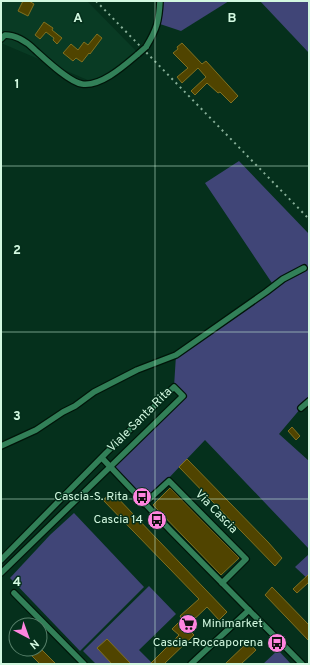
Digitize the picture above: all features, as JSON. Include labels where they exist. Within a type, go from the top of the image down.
[{"type":"street","points":[[1,39],[5,35],[12,35],[27,43],[64,75],[82,84],[96,83],[113,74],[146,47],[154,34],[160,1]]},
{"type":"street","points":[[1,446],[36,430],[75,406],[94,392],[137,370],[176,355],[283,279],[304,268]]},
{"type":"street","name":"Viale Santa Rita","points":[[1,560],[174,387],[183,396],[1,573]]},
{"type":"street","points":[[301,408],[309,401]]},
{"type":"street","points":[[102,458],[144,504],[302,664]]},
{"type":"street","name":"Via Cascia","points":[[144,504],[169,480],[246,560],[222,583]]},
{"type":"street","points":[[30,532],[36,539]]},
{"type":"street","points":[[14,593],[84,664]]},
{"type":"street","points":[[192,664],[249,610]]},
{"type":"shaded area","points":[[1,1],[87,1],[136,51],[129,67],[90,81],[1,43]]},
{"type":"shaded area","points":[[161,1],[229,1],[181,31],[157,23]]},
{"type":"shaded area","points":[[260,1],[309,1],[309,53]]},
{"type":"shaded area","points":[[239,161],[309,234],[309,401],[301,408],[279,434],[309,461],[309,549],[205,440],[144,504],[110,466],[183,396],[174,387],[176,355],[274,286],[205,183]]},
{"type":"shaded area","points":[[74,513],[144,587],[80,651],[10,578],[50,535]]},
{"type":"shaded area","points":[[309,554],[309,580],[295,567]]},
{"type":"shaded area","points":[[149,586],[176,614],[139,650],[153,664],[96,664],[83,651]]},
{"type":"shaded area","points":[[278,650],[291,664],[263,664]]},
{"type":"building","points":[[23,1],[29,1],[34,4],[28,16],[18,11]]},
{"type":"building","points":[[44,22],[53,28],[52,30],[62,38],[57,44],[53,40],[54,38],[46,32],[40,39],[35,35]]},
{"type":"building","points":[[97,34],[102,38],[82,62],[76,58],[73,61],[63,53],[71,44],[78,50],[84,42],[88,45]]},
{"type":"building","points":[[182,43],[202,64],[206,61],[238,96],[231,103],[220,92],[218,93],[207,83],[195,95],[191,91],[206,77],[198,68],[182,83],[177,77],[188,68],[173,53]]},
{"type":"building","points":[[292,427],[300,436],[296,440],[288,431]]},
{"type":"building","points":[[187,459],[282,558],[275,566],[179,467]]},
{"type":"building","points":[[170,488],[239,558],[221,575],[153,505]]},
{"type":"building","points":[[112,492],[227,612],[219,620],[207,607],[186,627],[194,635],[164,664],[150,664],[179,635],[172,629],[182,619],[180,616],[199,599],[103,500]]},
{"type":"building","points":[[309,574],[309,582],[297,593],[293,589]]},
{"type":"building","points":[[272,587],[309,625],[309,641],[265,595]]},
{"type":"building","points":[[107,639],[131,664],[112,664],[97,648]]},
{"type":"building","points":[[248,642],[256,650],[241,664],[225,664]]},
{"type":"building","points":[[48,656],[56,664],[40,664],[33,657]]},
{"type":"railway","points":[[96,1],[309,219]]},
{"type":"place","name":"Cascia-S. Rita","points":[[142,497]]},
{"type":"place","name":"Cascia 14","points":[[157,520]]},
{"type":"place","name":"Minimarket","points":[[188,624]]},
{"type":"place","name":"Cascia-Roccaporena","points":[[277,643]]}]
